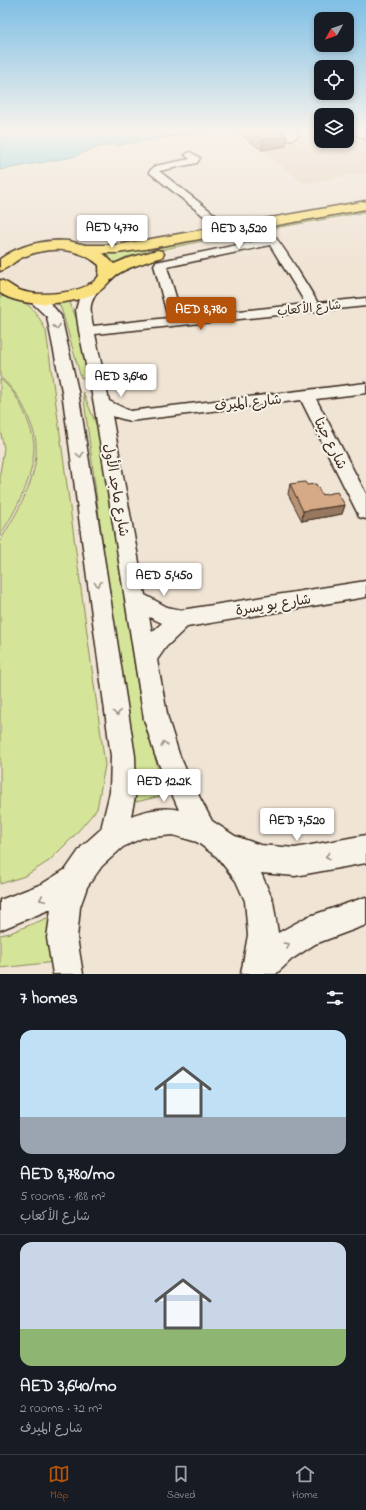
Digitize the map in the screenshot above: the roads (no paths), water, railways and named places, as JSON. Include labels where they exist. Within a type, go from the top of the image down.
[{"type":"main road","points":[[86,250],[117,249],[366,205]]},
{"type":"main road","points":[[3,289],[34,298],[63,297],[77,294],[130,262],[156,254],[197,245],[270,237],[366,215]]},
{"type":"main road","points":[[0,266],[15,255],[37,248],[71,246],[100,256],[107,264],[100,281]]},
{"type":"street","points":[[160,176],[214,219],[241,227]]},
{"type":"street","points":[[207,233],[212,228],[214,219]]},
{"type":"street","points":[[176,321],[160,265],[270,237],[314,307]]},
{"type":"street","name":"شارع ماجد الأول","points":[[100,281],[86,299],[83,310],[102,404],[147,656],[156,718],[167,755],[182,790],[203,830]]},
{"type":"street","points":[[34,298],[46,307],[54,316],[70,390],[123,756],[123,792],[113,838]]},
{"type":"street","name":"شارع الأكعاب","points":[[86,330],[366,302]]},
{"type":"street","name":"شارع الميرف","points":[[102,404],[119,413],[130,416],[366,388]]},
{"type":"street","name":"شارع جيتا","points":[[307,396],[366,512]]},
{"type":"street","name":"شارع الميرف","points":[[107,434],[117,424],[130,416]]},
{"type":"street","name":"شارع بو يسرة","points":[[137,601],[162,614],[181,619],[366,589]]},
{"type":"street","points":[[147,656],[158,640],[181,619]]},
{"type":"street","points":[[68,974],[62,938],[66,908],[76,879],[92,856],[113,838],[142,824],[173,822],[203,830],[227,847],[260,859],[295,862],[366,849]]},
{"type":"street","points":[[227,847],[246,871],[258,901],[263,935],[257,972]]},
{"type":"street","points":[[0,915],[51,895],[76,879]]},
{"type":"street","points":[[257,972],[281,948],[307,932],[366,911]]}]
